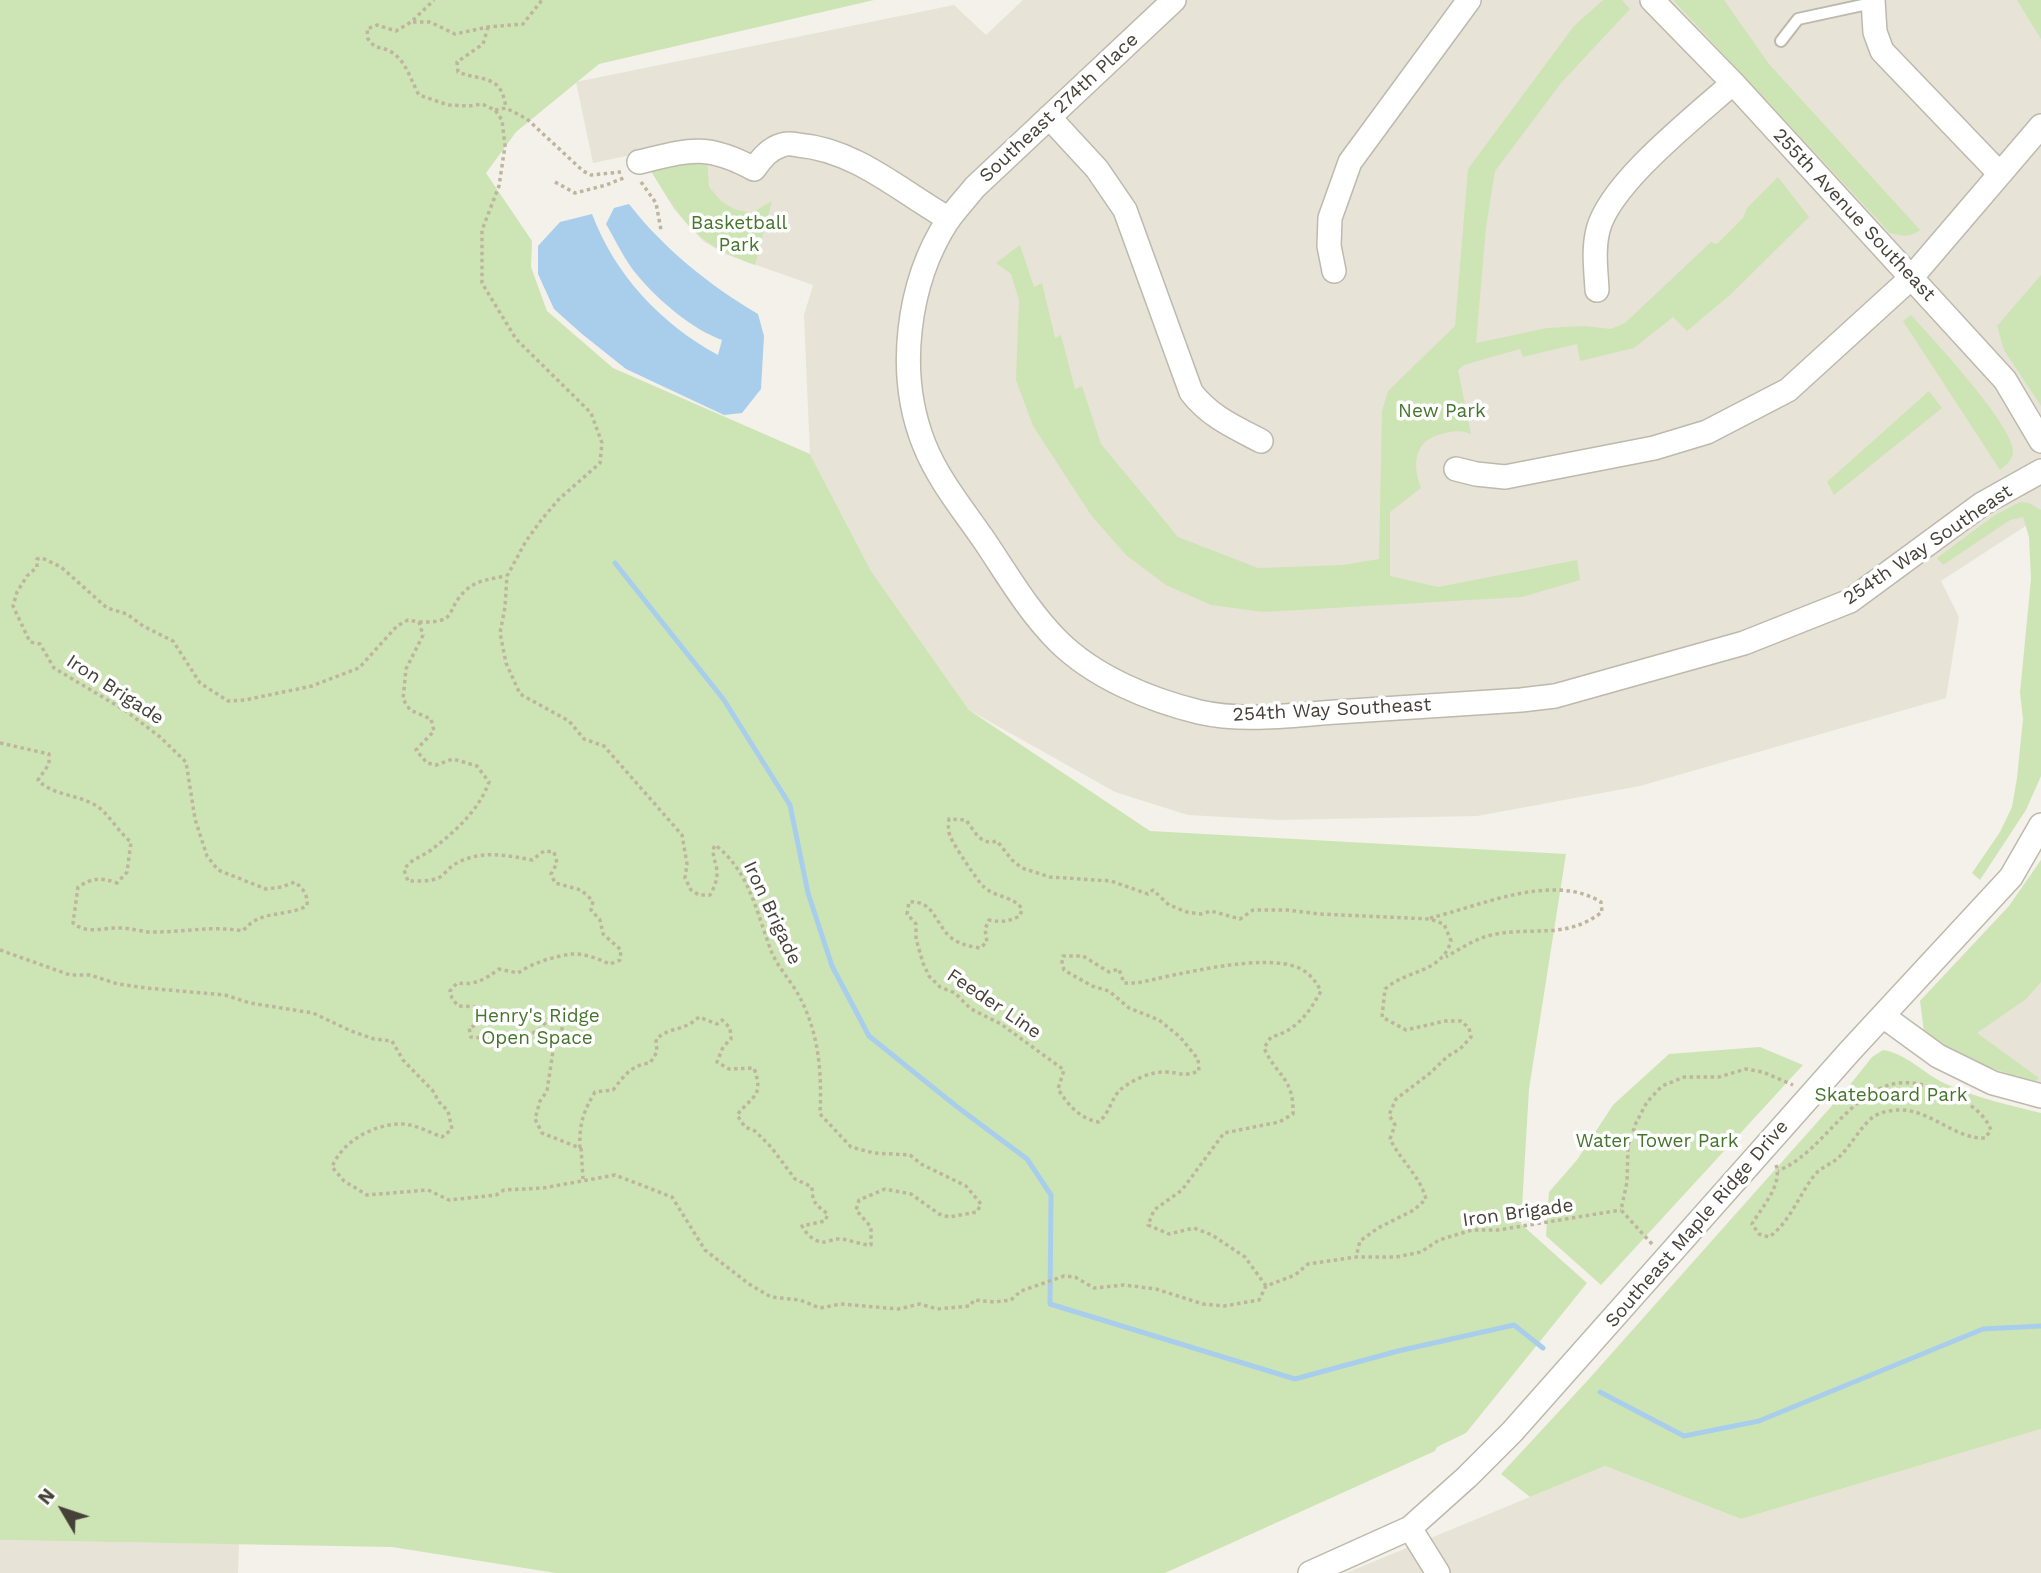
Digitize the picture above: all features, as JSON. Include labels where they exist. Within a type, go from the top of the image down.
[{"type":"street","name":"Southeast 274th Place","points":[[948,219],[975,187],[1174,0]]},
{"type":"street","points":[[1334,271],[1329,246],[1329,218],[1350,162],[1469,0]]},
{"type":"street","name":"255th Avenue Southeast","points":[[1652,0],[1733,83],[2005,380],[2041,441]]},
{"type":"street","points":[[1872,1],[1875,33],[1882,51],[2000,174]]},
{"type":"street","points":[[1597,290],[1595,252],[1598,229],[1610,207],[1639,168],[1733,83]]},
{"type":"street","points":[[1049,117],[1097,169],[1125,210],[1191,392],[1202,407],[1222,421],[1261,441]]},
{"type":"street","points":[[1456,469],[1505,477],[1654,447],[1707,432],[1787,390],[1911,278],[2041,125]]},
{"type":"street","points":[[639,162],[698,149],[731,157],[754,169],[765,154],[784,144],[818,146],[843,154],[868,167],[948,219]]},
{"type":"street","name":"254th Way Southeast","points":[[948,219],[918,285],[912,326],[910,383],[914,412],[924,445],[1024,600],[1059,642],[1091,666],[1124,684],[1160,701],[1201,712],[1255,718],[1555,696],[1744,643],[1850,601],[1982,504],[2041,471]]},
{"type":"street","name":"Southeast Maple Ridge Drive","points":[[1310,1573],[1410,1528],[1512,1432],[1809,1097],[2011,877],[2041,825]]},
{"type":"street","points":[[1883,1016],[1938,1056],[1993,1083],[2041,1096]]},
{"type":"street","points":[[1410,1528],[1438,1573]]},
{"type":"lane","points":[[1781,41],[1798,19],[1872,1]]},
{"type":"path","points":[[434,0],[411,22],[396,31],[377,25],[367,29],[368,39],[375,47],[387,48],[402,59],[419,95],[448,105],[482,104],[495,110],[506,108],[527,119],[583,172],[591,175],[628,171],[639,162]]},
{"type":"path","points":[[411,22],[430,22],[455,34],[488,27],[523,24],[542,0]]},
{"type":"path","points":[[488,27],[483,44],[457,62],[458,72],[471,77],[488,78],[498,85],[504,95],[506,108]]},
{"type":"path","name":"Iron Brigade","points":[[495,110],[502,120],[505,146],[499,186],[482,230],[482,283],[516,339],[591,413],[602,443],[600,463],[559,499],[542,519],[526,541],[507,576],[500,633],[506,663],[520,694],[569,721],[584,739],[604,746],[682,835],[687,864],[685,878],[691,890],[699,895],[710,895],[717,873],[712,850],[715,845],[736,866],[758,907],[773,956],[799,995],[810,1024],[821,1064],[820,1114],[851,1147],[874,1153],[910,1155],[920,1164],[966,1186],[981,1203],[976,1212],[949,1217],[911,1194],[885,1189],[859,1200],[856,1210],[871,1227],[871,1245],[835,1238],[826,1242],[815,1240],[805,1233],[802,1226],[825,1221],[828,1214],[814,1205],[812,1187],[796,1179],[771,1147],[755,1131],[745,1127],[737,1115],[757,1094],[760,1084],[754,1068],[729,1069],[717,1062],[723,1046],[731,1039],[730,1028],[722,1020],[717,1024],[699,1017],[687,1028],[668,1029],[656,1039],[657,1052],[650,1063],[640,1064],[627,1071],[613,1090],[595,1092],[583,1113],[579,1129],[580,1148]]},
{"type":"path","points":[[555,182],[575,192],[606,185],[635,173],[656,203],[661,230]]},
{"type":"path","name":"Iron Brigade","points":[[0,743],[49,754],[49,764],[38,780],[45,788],[98,806],[131,842],[127,872],[117,883],[90,879],[78,887],[73,923],[79,928],[120,928],[149,932],[201,928],[243,931],[252,920],[268,914],[294,912],[307,906],[304,891],[295,882],[266,889],[218,870],[207,856],[195,818],[186,762],[160,737],[126,711],[54,668],[40,644],[30,642],[26,636],[13,606],[17,592],[27,576],[37,568],[37,559],[43,558],[52,562],[107,608],[127,614],[143,626],[173,641],[200,683],[228,701],[312,686],[359,667],[397,626],[408,621],[419,622]]},
{"type":"path","points":[[507,576],[482,580],[464,592],[449,617],[436,623],[419,622],[423,635],[406,669],[403,699],[410,710],[431,719],[433,731],[416,750],[427,764],[436,765],[453,759],[477,765],[488,782],[483,799],[460,826],[430,851],[407,864],[404,870],[408,881],[421,882],[439,877],[454,863],[471,857],[496,853],[532,860],[544,851],[554,852],[557,863],[551,874],[555,883],[561,887],[581,890],[593,901],[592,910],[600,920],[603,934],[621,950],[620,960],[610,964],[593,957],[572,954],[528,966],[518,973],[499,969],[473,985],[457,983],[450,991],[458,1006],[480,1007],[482,1013],[475,1025],[469,1028],[471,1037],[483,1039],[531,1035],[541,1029],[549,1016],[557,1013],[563,1020],[562,1029],[555,1038],[547,1091],[540,1101],[535,1119],[542,1133],[580,1148],[583,1180]]},
{"type":"path","name":"Feeder Line","points":[[1266,1286],[1245,1257],[1212,1235],[1194,1228],[1169,1234],[1148,1225],[1154,1210],[1182,1190],[1224,1133],[1279,1122],[1293,1114],[1294,1096],[1286,1078],[1269,1059],[1264,1048],[1271,1037],[1285,1034],[1300,1022],[1313,1006],[1321,991],[1316,981],[1298,967],[1259,962],[1124,983],[1119,969],[1109,972],[1083,956],[1063,956],[1064,970],[1092,986],[1109,991],[1129,1008],[1159,1020],[1180,1037],[1198,1059],[1199,1071],[1185,1076],[1166,1072],[1133,1081],[1118,1092],[1109,1114],[1099,1122],[1087,1120],[1066,1102],[1058,1089],[1064,1070],[1001,1024],[971,1009],[955,993],[940,987],[929,976],[916,939],[916,924],[907,914],[909,902],[918,902],[929,907],[948,935],[963,945],[979,948],[987,942],[985,929],[989,920],[1001,922],[1020,916],[1023,909],[1018,903],[997,896],[975,877],[950,838],[949,819],[955,818],[966,820],[981,841],[989,844],[997,841],[1022,868],[1050,877],[1111,881],[1133,891],[1148,894],[1153,890],[1169,905],[1187,912],[1200,914],[1211,911],[1240,919],[1253,910],[1287,910],[1332,915],[1430,919]]},
{"type":"path","points":[[1356,1257],[1360,1241],[1378,1228],[1415,1210],[1426,1199],[1422,1184],[1400,1158],[1390,1139],[1395,1125],[1389,1115],[1396,1099],[1460,1049],[1471,1037],[1469,1028],[1461,1021],[1406,1030],[1382,1017],[1382,1007],[1386,1000],[1385,989],[1395,980],[1410,976],[1477,939],[1493,934],[1559,931],[1590,921],[1602,912],[1601,902],[1587,893],[1522,893],[1430,919]]},
{"type":"path","points":[[1430,919],[1444,924],[1449,933],[1451,941],[1444,958]]},
{"type":"path","name":"Iron Brigade","points":[[0,950],[70,975],[90,975],[118,984],[146,988],[225,995],[250,1003],[313,1013],[351,1031],[374,1039],[392,1041],[403,1060],[449,1111],[452,1129],[442,1137],[400,1124],[366,1132],[348,1144],[336,1156],[332,1167],[344,1181],[367,1195],[428,1190],[449,1200],[496,1195],[504,1190],[543,1188],[615,1175],[672,1197],[705,1250],[749,1284],[771,1297],[800,1300],[820,1308],[841,1304],[898,1309],[920,1304],[937,1309],[970,1306],[974,1300],[1011,1300],[1021,1291],[1064,1276],[1076,1277],[1094,1288],[1124,1285],[1203,1304],[1224,1306],[1259,1300],[1266,1286],[1295,1275],[1308,1264],[1356,1257],[1396,1257],[1421,1252],[1439,1240],[1472,1230],[1498,1230],[1621,1210]]},
{"type":"path","points":[[1668,1256],[1651,1243],[1621,1210],[1627,1182],[1628,1146],[1647,1102],[1662,1086],[1684,1077],[1719,1077],[1746,1069],[1780,1078],[1809,1097]]},
{"type":"path","points":[[1768,1143],[1778,1171],[1773,1191],[1752,1224],[1759,1234],[1769,1237],[1779,1230],[1815,1174],[1825,1164],[1836,1160],[1873,1117],[1887,1111],[1902,1110],[1920,1114],[1974,1138],[1985,1138],[1991,1130],[1987,1120],[1967,1102],[1930,1087],[1899,1083],[1881,1088],[1861,1101],[1802,1157],[1778,1171]]},
{"type":"shaded area","points":[[1023,0],[2041,0],[2041,516],[1941,581],[1959,617],[1946,698],[1640,786],[1477,816],[1279,820],[1188,815],[1115,792],[969,710],[871,571],[810,454],[804,315],[813,285],[725,254],[703,241],[674,209],[640,153],[593,163],[576,82],[954,5],[986,35]]},
{"type":"shaded area","points":[[2041,860],[2041,1085],[1976,1062],[1920,1001],[2009,906]]},
{"type":"shaded area","points":[[2041,1429],[2041,1573],[1346,1573],[1605,1466],[1741,1519]]},
{"type":"shaded area","points":[[0,1540],[239,1544],[238,1573],[0,1573]]},
{"type":"green space","name":"Henry's Ridge Open Space","points":[[0,0],[874,0],[599,64],[516,132],[486,173],[532,241],[531,267],[547,311],[613,368],[810,454],[871,571],[969,710],[1150,831],[1566,854],[1529,1089],[1521,1224],[1587,1283],[1466,1433],[1437,1447],[1435,1451],[1165,1573],[556,1573],[392,1547],[0,1540]]},
{"type":"green space","name":"New Park","points":[[1603,0],[1622,0],[1630,9],[1561,83],[1495,171],[1486,227],[1476,343],[1547,328],[1584,326],[1611,329],[1625,323],[1711,242],[1717,244],[1778,177],[1809,217],[1731,294],[1687,331],[1673,317],[1634,348],[1580,361],[1577,344],[1523,357],[1520,349],[1464,365],[1458,370],[1471,434],[1456,431],[1442,434],[1433,437],[1421,447],[1416,462],[1421,488],[1390,512],[1390,576],[1438,587],[1577,560],[1580,580],[1522,597],[1263,612],[1211,605],[1166,585],[1126,555],[1091,515],[1033,426],[1016,380],[1019,300],[1011,274],[996,263],[1020,245],[1034,287],[1042,283],[1055,338],[1061,335],[1075,389],[1082,386],[1101,444],[1178,537],[1258,568],[1343,565],[1379,559],[1382,411],[1388,391],[1455,326],[1468,169],[1574,26]]},
{"type":"green space","points":[[1673,0],[1724,0],[1769,64],[1920,230],[1906,236],[1890,233]]},
{"type":"green space","points":[[2017,0],[2041,0],[2041,39]]},
{"type":"green space","name":"Basketball Park","points":[[707,160],[709,187],[721,201],[734,209],[751,213],[772,201],[755,265],[704,240],[672,205],[651,171]]},
{"type":"green space","points":[[2041,275],[2041,406],[2004,350],[1997,326]]},
{"type":"green space","points":[[1911,315],[1971,383],[2011,441],[2013,453],[2010,461],[2000,470],[1903,321]]},
{"type":"green space","points":[[1929,391],[1942,408],[1834,495],[1827,482]]},
{"type":"green space","points":[[2020,502],[2029,503],[2041,510],[2041,776],[2026,810],[1980,880],[1972,873],[2000,832],[2012,807],[2017,778],[2023,719],[2020,693],[2031,579],[2029,537],[2023,517],[2010,520],[1943,565],[1937,558],[1995,515]]},
{"type":"green space","points":[[2041,860],[2041,982],[2026,999],[1977,1033],[2039,1078],[2034,1083],[1977,1062],[1936,1041],[1924,1032],[1920,1001],[2009,906]]},
{"type":"green space","name":"Water Tower Park","points":[[1760,1047],[1803,1065],[1601,1285],[1546,1236],[1549,1192],[1577,1160],[1613,1105],[1669,1054]]},
{"type":"green space","name":"Skateboard Park","points":[[1883,1050],[1907,1059],[1938,1080],[1958,1089],[2041,1113],[2041,1429],[1741,1519],[1605,1466],[1530,1497],[1501,1474],[1588,1380],[1845,1091],[1872,1057]]},
{"type":"water","points":[[629,204],[657,236],[688,265],[758,314],[764,336],[761,389],[742,413],[724,415],[626,369],[554,309],[538,274],[538,246],[560,222],[592,214],[613,257],[642,296],[697,343],[718,355],[722,340],[688,322],[666,304],[638,276],[625,257],[606,224],[614,208]]},
{"type":"waterway","points":[[615,563],[724,700],[790,805],[808,893],[832,966],[869,1036],[1027,1159],[1051,1195],[1050,1304],[1295,1379],[1398,1351],[1514,1325],[1543,1348]]},
{"type":"waterway","points":[[1600,1392],[1684,1436],[1759,1421],[1983,1329],[2041,1326]]}]
